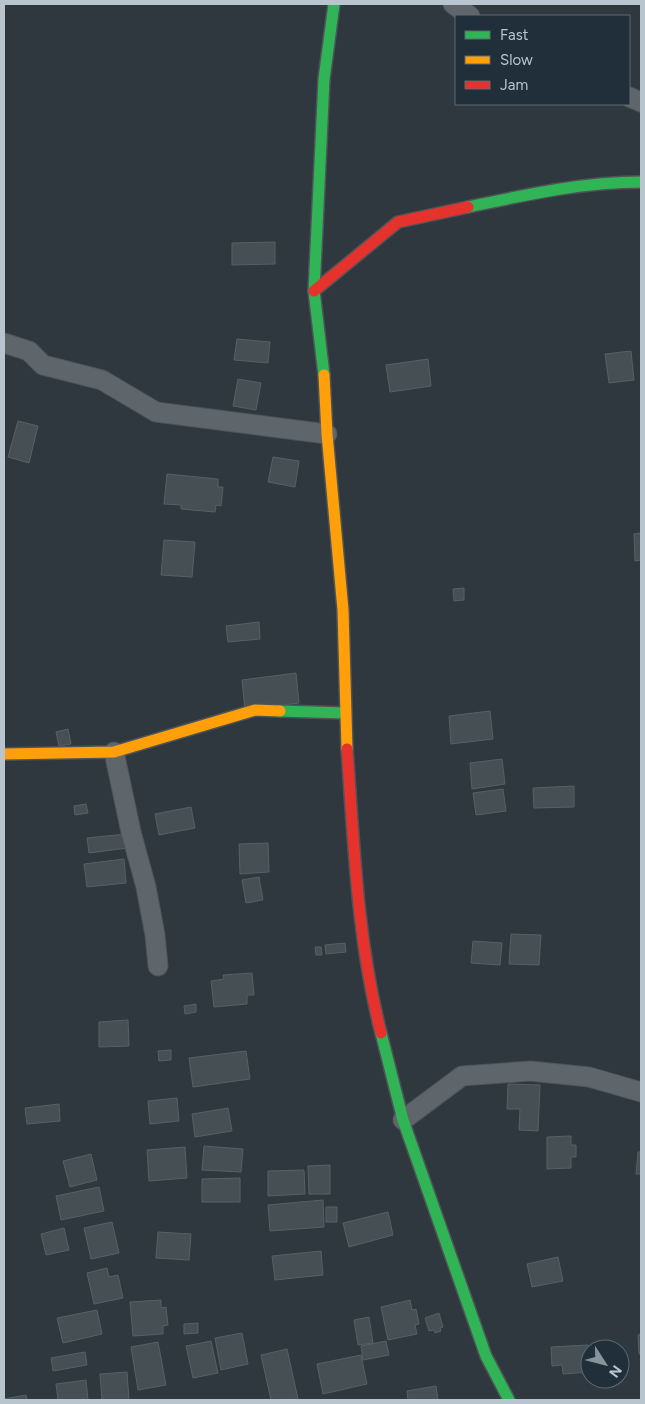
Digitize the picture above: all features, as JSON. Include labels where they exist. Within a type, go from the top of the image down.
[{"type":"street","points":[[334,4],[324,79],[314,291],[324,361],[327,434],[343,610],[345,713],[356,882],[371,995],[402,1120],[486,1356],[509,1400]]},
{"type":"street","points":[[453,4],[469,15]]},
{"type":"street","points":[[314,291],[398,222],[540,192],[624,182],[641,182]]},
{"type":"street","points":[[4,343],[29,351],[42,366],[102,380],[156,412],[327,434]]},
{"type":"street","points":[[4,754],[114,752],[255,710],[345,713]]},
{"type":"street","points":[[114,752],[131,832],[146,887],[155,934],[158,966]]},
{"type":"street","points":[[402,1120],[462,1076],[530,1071],[589,1077],[641,1092]]},
{"type":"building","points":[[275,242],[275,264],[232,265],[232,243]]},
{"type":"building","points":[[237,339],[270,342],[268,363],[234,360]]},
{"type":"building","points":[[631,351],[634,380],[609,383],[605,354]]},
{"type":"building","points":[[428,359],[431,386],[390,392],[386,365]]},
{"type":"building","points":[[238,379],[261,383],[256,410],[233,406]]},
{"type":"building","points":[[18,421],[38,426],[29,463],[8,457]]},
{"type":"building","points":[[273,457],[299,461],[295,487],[268,482]]},
{"type":"building","points":[[167,474],[218,479],[218,487],[223,487],[221,506],[216,505],[215,512],[181,509],[181,505],[164,504]]},
{"type":"building","points":[[641,533],[641,560],[635,561],[634,534]]},
{"type":"building","points":[[164,540],[195,542],[192,577],[161,575]]},
{"type":"building","points":[[464,588],[464,600],[454,601],[453,589]]},
{"type":"building","points":[[259,622],[260,639],[228,642],[226,626]]},
{"type":"building","points":[[296,673],[299,703],[245,710],[242,680]]},
{"type":"building","points":[[490,711],[493,739],[451,744],[449,716]]},
{"type":"building","points":[[68,729],[71,744],[59,746],[56,732]]},
{"type":"building","points":[[502,759],[505,784],[472,789],[470,763]]},
{"type":"building","points":[[574,786],[574,807],[534,808],[533,788]]},
{"type":"building","points":[[503,789],[506,811],[476,815],[473,793]]},
{"type":"building","points":[[86,804],[88,813],[75,815],[74,806]]},
{"type":"building","points":[[191,807],[195,828],[159,835],[155,814]]},
{"type":"building","points":[[126,834],[127,848],[89,853],[87,838]]},
{"type":"building","points":[[268,843],[269,872],[240,874],[239,844]]},
{"type":"building","points":[[124,859],[126,883],[87,887],[84,864]]},
{"type":"building","points":[[259,877],[263,900],[246,903],[242,880]]},
{"type":"building","points":[[511,934],[541,935],[539,965],[509,964]]},
{"type":"building","points":[[473,941],[502,943],[500,965],[471,963]]},
{"type":"building","points":[[345,943],[346,952],[326,954],[325,945]]},
{"type":"building","points":[[315,947],[321,947],[322,955],[316,955]]},
{"type":"building","points":[[252,973],[254,995],[247,995],[247,1004],[214,1007],[211,981],[224,979],[223,975]]},
{"type":"building","points":[[196,1004],[196,1012],[185,1014],[184,1006]]},
{"type":"building","points":[[128,1020],[129,1046],[99,1047],[99,1022]]},
{"type":"building","points":[[171,1050],[171,1060],[159,1061],[158,1051]]},
{"type":"building","points":[[246,1051],[250,1079],[193,1087],[189,1058]]},
{"type":"building","points":[[508,1084],[540,1085],[538,1131],[519,1130],[520,1109],[507,1109]]},
{"type":"building","points":[[177,1098],[179,1121],[150,1124],[148,1101]]},
{"type":"building","points":[[59,1104],[60,1121],[27,1124],[25,1108]]},
{"type":"building","points":[[228,1108],[232,1131],[195,1137],[192,1114]]},
{"type":"building","points":[[571,1136],[571,1145],[576,1145],[576,1157],[571,1157],[571,1168],[547,1169],[547,1137]]},
{"type":"building","points":[[204,1146],[243,1149],[241,1172],[202,1170]]},
{"type":"building","points":[[185,1147],[187,1178],[149,1181],[147,1150]]},
{"type":"building","points":[[638,1152],[641,1152],[641,1174],[636,1174]]},
{"type":"building","points":[[91,1154],[97,1180],[70,1187],[63,1161]]},
{"type":"building","points":[[330,1165],[330,1194],[309,1194],[308,1166]]},
{"type":"building","points":[[304,1170],[305,1194],[268,1196],[268,1171]]},
{"type":"building","points":[[240,1178],[240,1202],[202,1202],[202,1179]]},
{"type":"building","points":[[99,1187],[104,1211],[61,1220],[56,1196]]},
{"type":"building","points":[[323,1200],[324,1227],[270,1231],[268,1205]]},
{"type":"building","points":[[326,1207],[337,1207],[337,1222],[326,1222]]},
{"type":"building","points":[[388,1212],[393,1235],[349,1247],[343,1223]]},
{"type":"building","points":[[112,1222],[119,1253],[91,1259],[84,1228]]},
{"type":"building","points":[[64,1228],[69,1250],[46,1255],[41,1234]]},
{"type":"building","points":[[158,1232],[191,1234],[189,1260],[156,1258]]},
{"type":"building","points":[[321,1251],[323,1275],[275,1280],[272,1256]]},
{"type":"building","points":[[558,1257],[563,1281],[532,1287],[527,1264]]},
{"type":"building","points":[[107,1268],[109,1277],[118,1275],[123,1298],[94,1304],[87,1273]]},
{"type":"building","points":[[161,1300],[161,1308],[166,1307],[168,1325],[163,1326],[163,1334],[133,1336],[130,1302]]},
{"type":"building","points":[[410,1300],[412,1310],[416,1309],[419,1324],[415,1325],[417,1334],[388,1340],[381,1307]]},
{"type":"building","points":[[97,1310],[102,1334],[63,1343],[57,1318]]},
{"type":"building","points":[[439,1313],[443,1327],[440,1328],[441,1331],[435,1333],[434,1330],[429,1331],[425,1318]]},
{"type":"building","points":[[369,1317],[373,1343],[358,1345],[354,1320]]},
{"type":"building","points":[[198,1323],[198,1333],[184,1334],[184,1324]]},
{"type":"building","points":[[242,1333],[248,1364],[221,1370],[215,1338]]},
{"type":"building","points":[[641,1334],[641,1354],[639,1354],[638,1335]]},
{"type":"building","points":[[211,1341],[218,1373],[193,1378],[186,1346]]},
{"type":"building","points":[[386,1341],[389,1355],[363,1360],[361,1346]]},
{"type":"building","points":[[158,1342],[166,1385],[138,1390],[131,1347]]},
{"type":"building","points":[[580,1345],[580,1373],[563,1374],[562,1365],[552,1366],[551,1347]]},
{"type":"building","points":[[287,1349],[298,1399],[271,1400],[261,1355]]},
{"type":"building","points":[[85,1352],[87,1365],[53,1371],[51,1358]]},
{"type":"building","points":[[361,1355],[367,1384],[323,1394],[317,1364]]},
{"type":"building","points":[[127,1372],[129,1400],[102,1400],[100,1374]]},
{"type":"building","points":[[86,1380],[88,1400],[58,1400],[56,1384]]},
{"type":"building","points":[[436,1386],[438,1400],[408,1400],[407,1391]]},
{"type":"building","points":[[26,1395],[27,1400],[4,1400],[4,1399]]},
{"type":"traffic: fast","points":[[324,375],[314,291],[324,79],[334,4]]},
{"type":"traffic: fast","points":[[468,207],[576,187],[641,182]]},
{"type":"traffic: fast","points":[[280,711],[345,713]]},
{"type":"traffic: fast","points":[[381,1033],[403,1120],[486,1356],[509,1400]]},
{"type":"traffic: slow","points":[[324,375],[327,434],[343,610],[347,749]]},
{"type":"traffic: slow","points":[[4,754],[114,752],[255,710],[280,711]]},
{"type":"traffic: jam","points":[[314,291],[398,222],[468,207]]},
{"type":"traffic: jam","points":[[347,749],[362,927],[373,998],[381,1033]]}]
